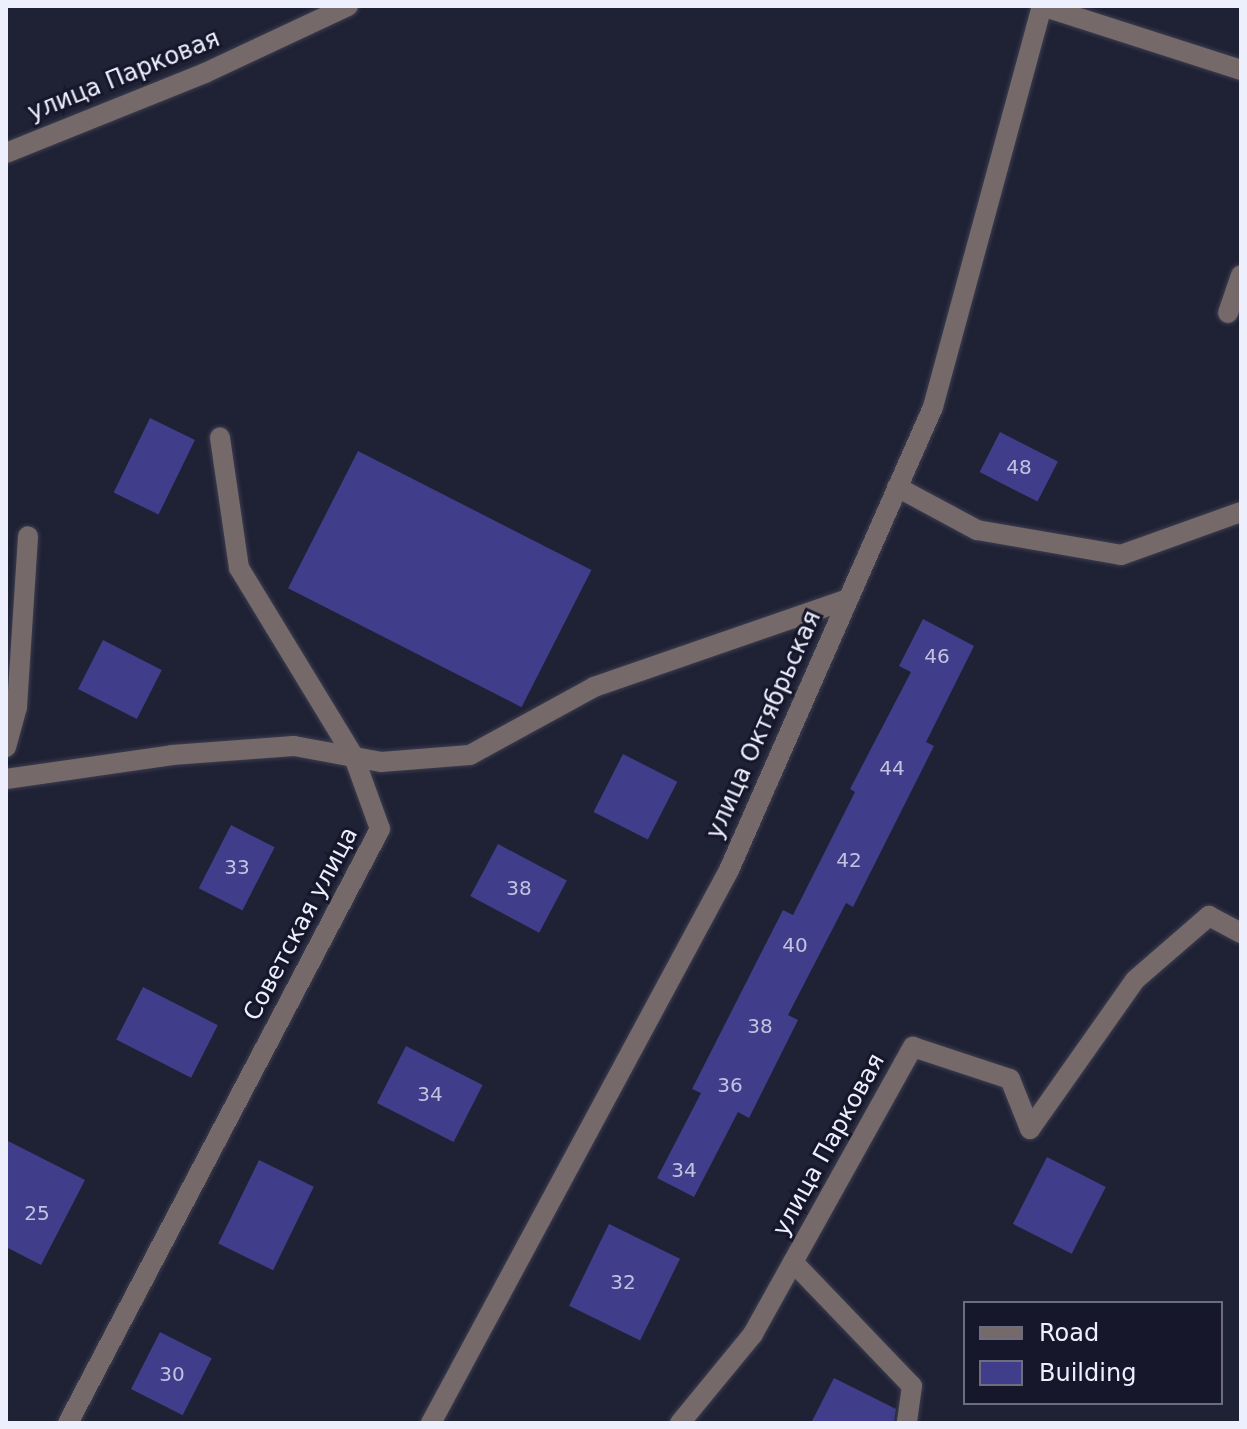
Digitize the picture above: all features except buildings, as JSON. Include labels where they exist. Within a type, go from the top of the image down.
[{"type":"street","name":"улица Парковая","points":[[6,153],[205,73],[348,6]]},
{"type":"street","points":[[1042,6],[1241,70]]},
{"type":"street","name":"улица Октябрьская","points":[[431,1423],[729,870],[933,407],[1042,6]]},
{"type":"street","points":[[1228,313],[1241,275]]},
{"type":"street","name":"Советская улица","points":[[68,1423],[380,829],[354,757],[239,568],[220,437]]},
{"type":"street","points":[[897,487],[977,530],[1121,555],[1241,512]]},
{"type":"street","points":[[6,747],[17,707],[28,536]]},
{"type":"street","points":[[6,779],[172,755],[294,746],[381,762],[470,755],[594,687],[848,599]]},
{"type":"street","name":"улица Парковая","points":[[680,1423],[753,1334],[913,1047],[1010,1079],[1030,1129],[1135,980],[1209,916],[1241,933]]},
{"type":"street","name":"улица Парковая","points":[[793,1262],[912,1386],[907,1423]]}]
